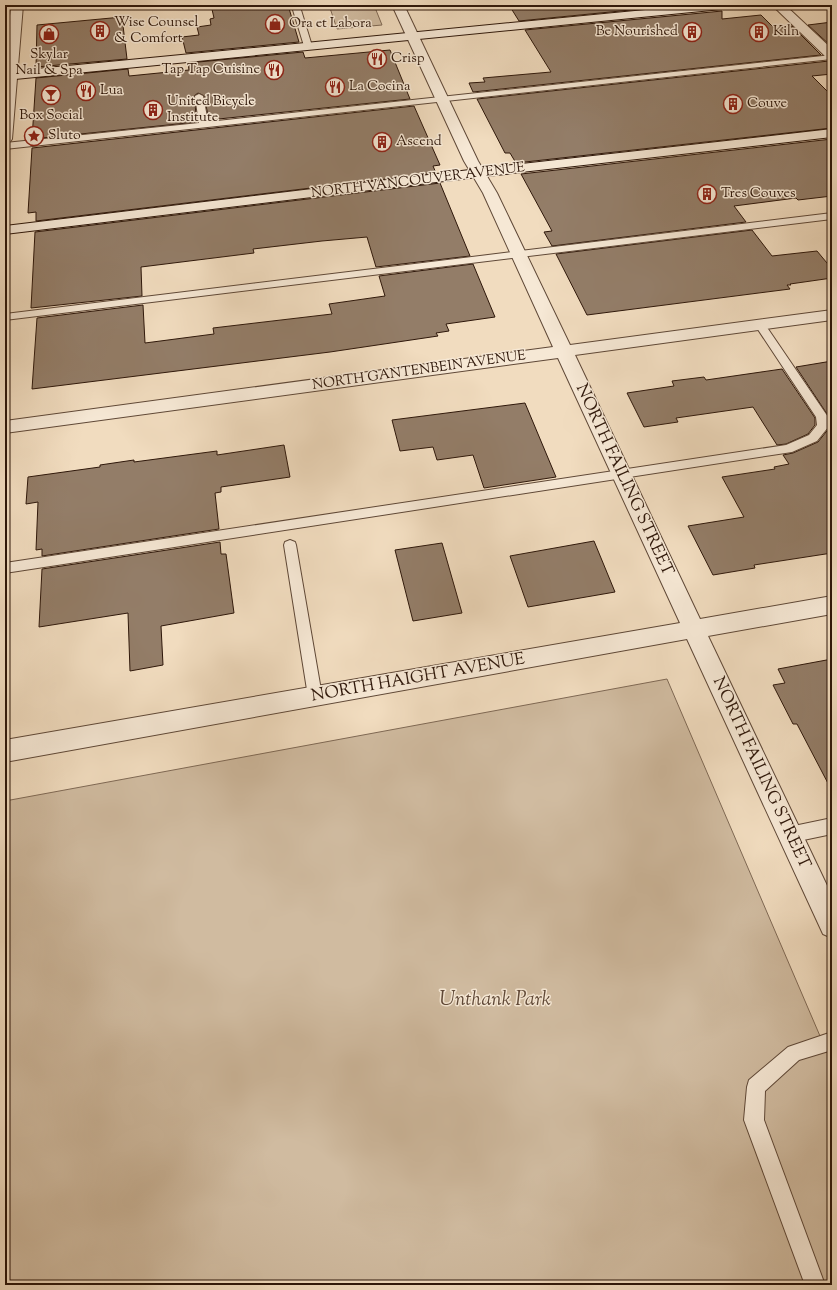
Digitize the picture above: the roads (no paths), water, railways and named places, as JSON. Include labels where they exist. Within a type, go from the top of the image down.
[{"type":"street","points":[[5,139],[8,75],[17,5]]},
{"type":"street","name":"NORTH FAILING STREET","points":[[398,5],[471,161],[490,193],[832,925]]},
{"type":"street","points":[[8,75],[732,5]]},
{"type":"street","points":[[778,5],[832,57]]},
{"type":"street","name":"NORTH VANCOUVER AVENUE","points":[[5,230],[478,173],[832,133]]},
{"type":"street","name":"NORTH GANTENBEIN AVENUE","points":[[5,427],[832,315]]},
{"type":"street","name":"NORTH HAIGHT AVENUE","points":[[5,750],[832,605]]},
{"type":"lane","points":[[297,10],[308,46]]},
{"type":"lane","points":[[5,146],[832,57]]},
{"type":"lane","points":[[199,96],[204,125]]},
{"type":"lane","points":[[5,317],[518,253],[832,216]]},
{"type":"lane","points":[[5,568],[788,449],[813,438],[823,426],[827,417],[760,325]]},
{"type":"lane","points":[[290,545],[315,696]]},
{"type":"lane","points":[[789,835],[832,826]]},
{"type":"lane","points":[[815,1285],[754,1120],[756,1087],[794,1053],[832,1041]]},
{"type":"place","name":"Ora et Labora","points":[[275,24]]},
{"type":"place","name":"Wise Counsel & Comfort","points":[[100,31]]},
{"type":"place","name":"Be Nourished","points":[[692,32]]},
{"type":"place","name":"Kiln","points":[[759,32]]},
{"type":"place","name":"Skylar Nail & Spa","points":[[49,34]]},
{"type":"place","name":"Crisp","points":[[377,59]]},
{"type":"place","name":"Tap Tap Cuisine","points":[[274,70]]},
{"type":"place","name":"La Cocina","points":[[335,87]]},
{"type":"place","name":"Lua","points":[[86,91]]},
{"type":"place","name":"Box Social","points":[[51,95]]},
{"type":"place","name":"Couve","points":[[733,104]]},
{"type":"place","name":"United Bicycle Institute","points":[[153,110]]},
{"type":"place","name":"Sluto","points":[[34,136]]},
{"type":"place","name":"Ascend","points":[[382,142]]},
{"type":"place","name":"Tres Couves","points":[[707,194]]},
{"type":"park label","name":"Unthank Park","points":[[495,1000]]}]
